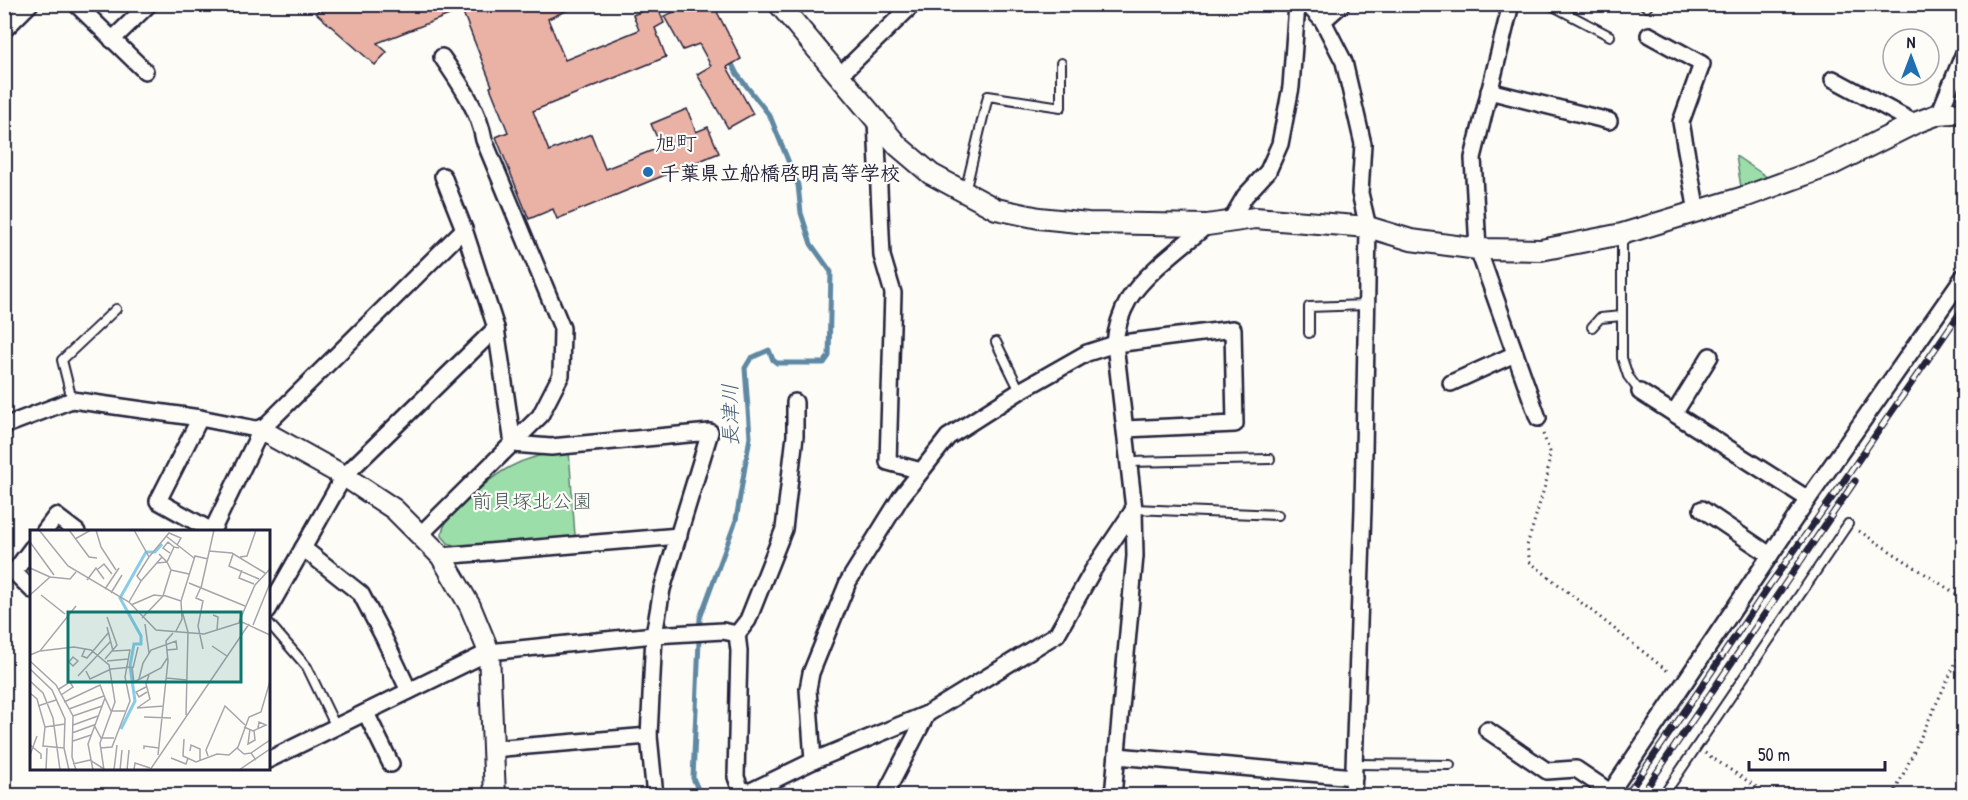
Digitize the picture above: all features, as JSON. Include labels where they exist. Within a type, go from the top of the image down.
[{"type":"street","points":[[4,30],[30,4]]},
{"type":"street","points":[[76,4],[145,71]]},
{"type":"street","points":[[112,40],[149,4]]},
{"type":"street","points":[[779,4],[898,146],[931,174],[996,209],[1039,218],[1088,223],[1207,225],[1255,218],[1368,227],[1411,240],[1478,249],[1541,250],[1622,234],[1744,197],[1829,166],[1915,123],[1939,114],[1964,112]]},
{"type":"street","points":[[840,76],[913,4]]},
{"type":"street","points":[[1231,220],[1245,196],[1268,171],[1280,144],[1291,87],[1298,4]]},
{"type":"street","points":[[1307,4],[1323,21],[1344,62],[1363,144],[1360,193],[1368,227],[1353,795]]},
{"type":"street","points":[[1323,21],[1342,4]]},
{"type":"street","points":[[1511,4],[1473,158],[1478,249],[1538,418]]},
{"type":"street","points":[[1649,35],[1702,64],[1681,122],[1697,212]]},
{"type":"street","points":[[1939,114],[1964,53]]},
{"type":"street","points":[[421,534],[540,416],[561,375],[562,328],[464,89],[442,57]]},
{"type":"street","points":[[1833,79],[1915,123]]},
{"type":"street","points":[[1490,91],[1610,120]]},
{"type":"street","points":[[876,120],[882,256],[893,293],[888,462],[921,471]]},
{"type":"street","points":[[443,176],[464,229],[496,328],[513,444]]},
{"type":"street","points":[[1113,795],[1135,556],[1134,508],[1115,344],[1116,327],[1129,299],[1150,275],[1207,225]]},
{"type":"street","points":[[212,530],[261,430],[464,229]]},
{"type":"street","points":[[1487,730],[1547,771],[1576,769],[1609,794],[1808,499],[1964,276]]},
{"type":"street","points":[[270,606],[344,476],[496,328]]},
{"type":"street","points":[[813,761],[808,689],[811,673],[848,582],[901,497],[948,437],[1020,391],[1087,353],[1115,344],[1233,329],[1235,424],[1125,429]]},
{"type":"street","points":[[1450,383],[1515,354]]},
{"type":"street","points":[[1674,414],[1710,356]]},
{"type":"street","points":[[1640,393],[1808,499]]},
{"type":"street","points":[[4,426],[72,400],[200,418],[261,430],[344,476],[394,509],[441,556],[470,606],[489,652],[495,795]]},
{"type":"street","points":[[795,402],[795,436],[784,529],[748,620],[737,634],[740,651],[736,777],[740,788],[749,792],[813,761],[927,714],[1057,634],[1093,570],[1134,508]]},
{"type":"street","points":[[200,418],[159,501],[210,530]]},
{"type":"street","points":[[513,444],[551,447],[710,432],[662,589],[654,635],[649,736],[655,795]]},
{"type":"street","points":[[1702,508],[1770,555]]},
{"type":"street","points":[[45,530],[56,516],[76,530]]},
{"type":"street","points":[[441,556],[679,536]]},
{"type":"street","points":[[303,548],[361,594],[409,691]]},
{"type":"street","points":[[30,551],[14,572],[30,588]]},
{"type":"street","points":[[270,759],[489,652],[654,635],[723,631],[737,634]]},
{"type":"street","points":[[366,713],[391,764]]},
{"type":"street","points":[[887,795],[927,714]]},
{"type":"street","points":[[493,749],[649,736]]},
{"type":"street","points":[[1117,756],[1354,770]]},
{"type":"lane","points":[[1549,4],[1610,36]]},
{"type":"lane","points":[[965,193],[988,96],[1061,107],[1061,63]]},
{"type":"lane","points":[[1622,234],[1622,358],[1628,376],[1640,393]]},
{"type":"lane","points":[[1309,333],[1309,307],[1366,305]]},
{"type":"lane","points":[[72,400],[62,360],[116,309]]},
{"type":"lane","points":[[1592,327],[1600,318],[1622,316]]},
{"type":"lane","points":[[996,342],[1020,391]]},
{"type":"lane","points":[[1129,462],[1270,459]]},
{"type":"lane","points":[[1134,508],[1278,515]]},
{"type":"lane","points":[[1663,795],[1848,524]]},
{"type":"lane","points":[[270,624],[307,668],[336,727]]},
{"type":"lane","points":[[1354,770],[1450,765]]},
{"type":"path","points":[[1538,418],[1550,452],[1547,479],[1527,546],[1530,562],[1683,684]]},
{"type":"path","points":[[1848,524],[1964,599]]},
{"type":"path","points":[[1893,795],[1964,645]]},
{"type":"path","points":[[1696,747],[1770,795]]},
{"type":"green space","points":[[1736,156],[1767,177],[1741,187]]},
{"type":"green space","name":"前貝塚北公園","points":[[569,451],[575,536],[459,547],[448,543],[442,536],[444,527],[451,516],[497,475],[509,467],[536,456]]},
{"type":"building","points":[[324,4],[581,4],[548,19],[565,60],[639,30],[633,15],[657,5],[664,23],[655,28],[666,57],[533,111],[549,151],[591,134],[605,169],[661,147],[651,124],[687,109],[696,132],[708,127],[719,153],[557,219],[553,209],[529,219],[496,137],[508,132],[462,10],[377,43],[387,52],[375,65],[316,13]]},
{"type":"building","points":[[693,4],[713,4],[741,59],[727,67],[753,114],[728,128],[697,74],[711,66],[699,44],[683,50],[664,16]]},
{"type":"waterway","name":"長津川","points":[[701,796],[693,778],[700,618],[736,520],[750,437],[745,368],[751,358],[769,350],[773,360],[777,363],[824,363],[829,356],[831,272],[811,244],[801,213],[798,185],[770,116],[737,74],[729,58]]},
{"type":"railway","points":[[1626,796],[1964,307]]},
{"type":"railway","points":[[1641,796],[1855,481]]},
{"type":"place","name":"千葉県立船橋啓明高等学校","points":[[648,172]]},
{"type":"district","name":"旭町","points":[[676,142]]}]
